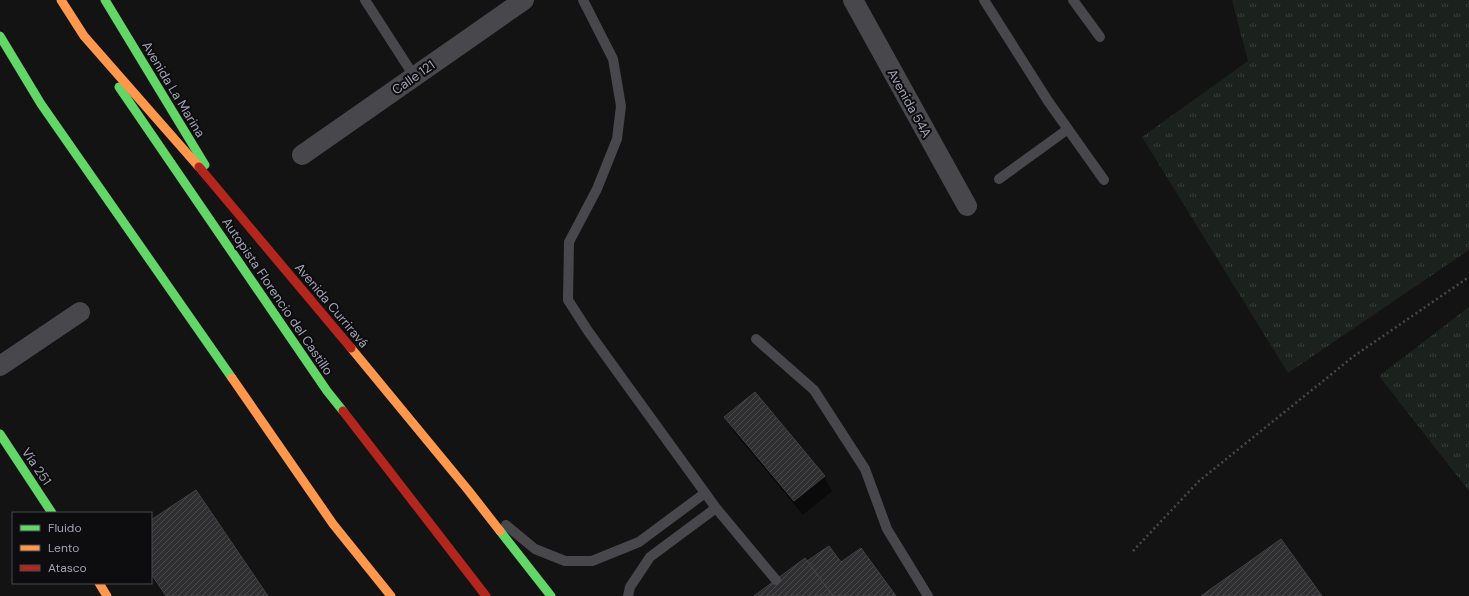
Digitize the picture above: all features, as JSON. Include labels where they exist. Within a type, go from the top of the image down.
[{"type":"main road","name":"Autopista Florencio del Castillo","points":[[61,0],[84,36],[328,391],[486,596]]},
{"type":"main road","name":"Avenida La Marina","points":[[105,0],[221,192]]},
{"type":"main road","points":[[0,36],[42,104],[333,524],[391,596]]},
{"type":"main road","name":"Avenida Curriravá","points":[[84,36],[221,192],[468,490],[551,596]]},
{"type":"main road","name":"Vía 251","points":[[0,434],[51,512]]},
{"type":"main road","points":[[100,584],[107,596]]},
{"type":"street","name":"Calle 121","points":[[302,154],[524,0]]},
{"type":"street","name":"Avenida 54A","points":[[853,0],[967,206]]},
{"type":"street","points":[[0,366],[80,312]]},
{"type":"lane","points":[[365,0],[414,76]]},
{"type":"lane","points":[[584,0],[613,59],[621,106],[617,140],[597,189],[569,242],[568,300],[601,350],[716,508],[776,580]]},
{"type":"lane","points":[[984,0],[1048,101],[1104,180]]},
{"type":"lane","points":[[1073,0],[1100,37]]},
{"type":"lane","points":[[999,179],[1068,129]]},
{"type":"lane","points":[[756,339],[814,390],[865,469],[887,530],[928,596]]},
{"type":"lane","points":[[468,490],[535,549],[565,561],[592,561],[639,542],[705,493]]},
{"type":"lane","points":[[628,596],[630,587],[650,557],[716,508]]},
{"type":"path","points":[[1133,551],[1199,481],[1354,356],[1469,277]]},
{"type":"green space","points":[[1232,0],[1469,0],[1469,250],[1288,373],[1142,137],[1248,61]]},
{"type":"green space","points":[[1469,307],[1469,491],[1379,376]]},
{"type":"building","points":[[755,392],[825,476],[794,501],[724,417]]},
{"type":"building","points":[[196,490],[268,596],[166,596],[152,575],[152,519]]},
{"type":"building","points":[[1281,539],[1322,596],[1201,596]]},
{"type":"building","points":[[829,546],[841,562],[861,548],[896,596],[833,596],[807,561]]},
{"type":"building","points":[[805,558],[833,596],[754,596]]},
{"type":"traffic: fast","points":[[105,0],[205,165]]},
{"type":"traffic: fast","points":[[0,36],[41,104],[232,378]]},
{"type":"traffic: fast","points":[[119,87],[327,391],[343,411]]},
{"type":"traffic: fast","points":[[0,434],[51,512]]},
{"type":"traffic: fast","points":[[500,531],[551,596]]},
{"type":"traffic: slow","points":[[61,0],[84,36],[199,167]]},
{"type":"traffic: slow","points":[[351,348],[500,531]]},
{"type":"traffic: slow","points":[[232,378],[333,524],[391,596]]},
{"type":"traffic: slow","points":[[100,584],[107,596]]},
{"type":"traffic: jam","points":[[199,167],[351,348]]},
{"type":"traffic: jam","points":[[343,411],[486,596]]}]
